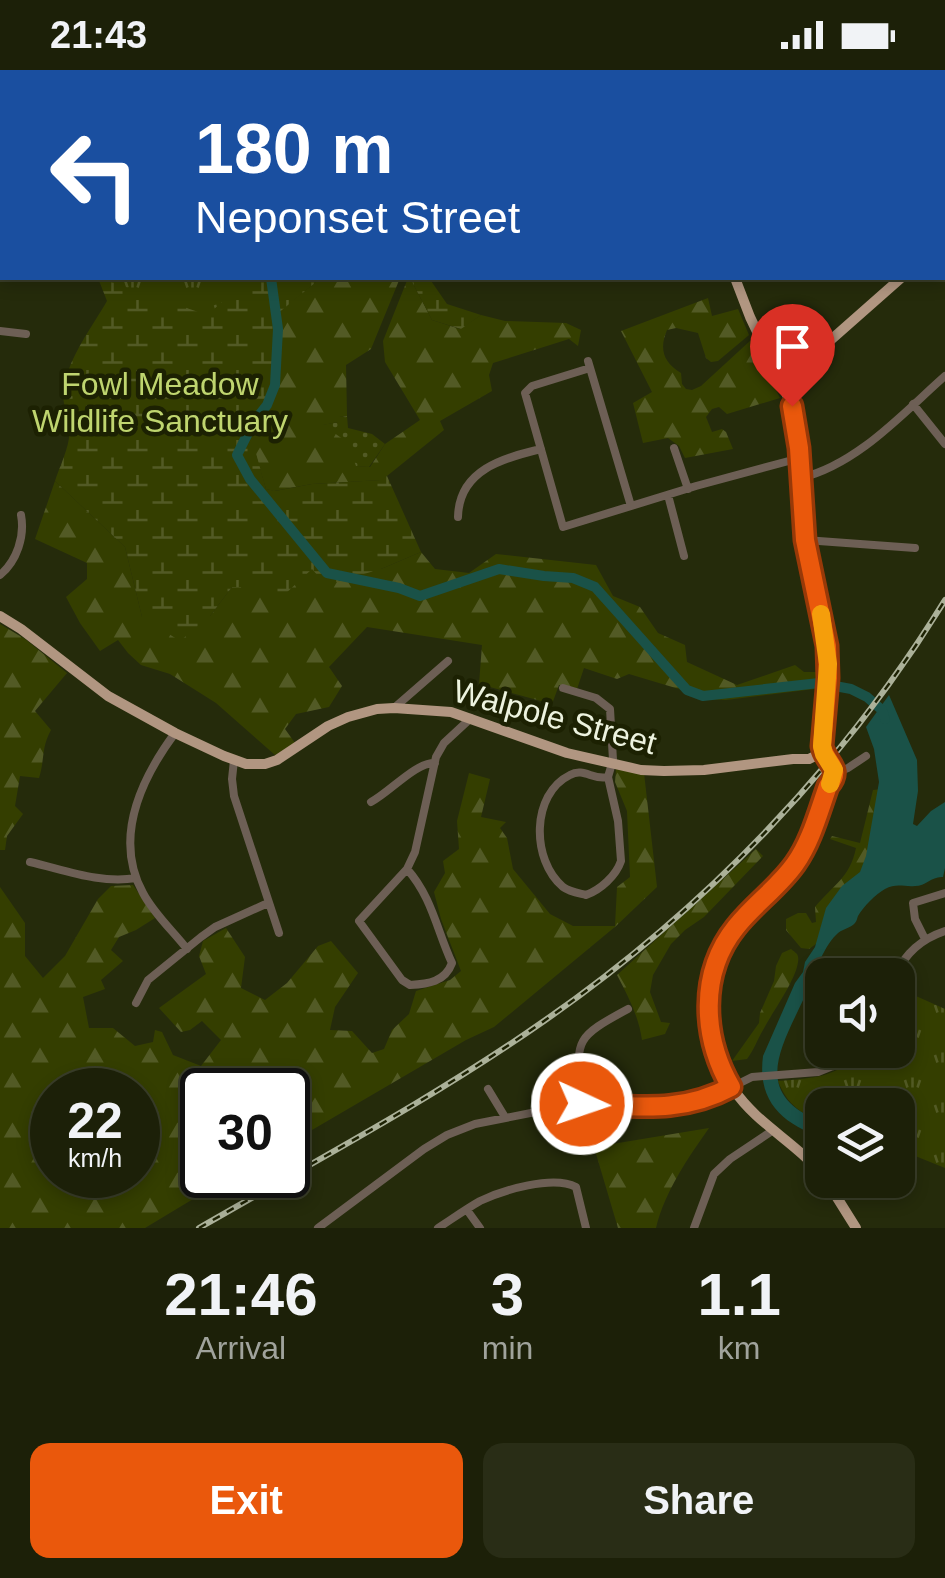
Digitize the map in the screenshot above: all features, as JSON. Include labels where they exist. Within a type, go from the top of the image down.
[{"type":"main road","points":[[736,280],[792,406],[805,540],[827,646],[827,694],[814,748],[829,770],[828,786]]},
{"type":"main road","points":[[782,383],[899,280]]},
{"type":"main road","name":"Walpole Street","points":[[0,616],[108,696],[176,733],[246,764],[265,764],[338,722],[377,709],[394,708],[451,712],[612,765],[660,771],[809,759],[817,754]]},
{"type":"main road","points":[[805,1160],[731,1087],[716,1056],[708,1026],[710,986],[717,960],[736,927],[800,857],[835,773],[834,767],[817,754]]},
{"type":"main road","points":[[837,1198],[856,1228]]},
{"type":"street","points":[[0,331],[26,334]]},
{"type":"street","points":[[770,357],[786,365],[802,365]]},
{"type":"street","points":[[632,506],[589,364],[526,390],[563,527],[800,458]]},
{"type":"street","points":[[801,478],[827,470],[855,453],[945,376]]},
{"type":"street","points":[[913,404],[945,444]]},
{"type":"street","points":[[674,448],[688,489]]},
{"type":"street","points":[[458,517],[463,492],[480,472],[541,449]]},
{"type":"street","points":[[668,495],[684,556]]},
{"type":"street","points":[[0,575],[14,559],[23,532],[21,515]]},
{"type":"street","points":[[805,540],[915,548]]},
{"type":"street","points":[[394,708],[448,661]]},
{"type":"street","points":[[563,688],[596,698],[610,710],[613,729],[608,777],[618,821],[621,861],[608,880],[586,895],[564,887],[550,866],[542,840],[542,815],[548,795],[568,775],[578,772],[601,780],[608,777]]},
{"type":"street","points":[[407,869],[428,899],[452,964],[444,977],[410,986],[359,921],[407,869],[416,852],[435,763],[444,743],[471,718]]},
{"type":"street","points":[[176,733],[134,809],[131,859],[146,898],[187,949]]},
{"type":"street","points":[[835,773],[866,756]]},
{"type":"street","points":[[234,760],[234,796],[279,934]]},
{"type":"street","points":[[371,802],[420,766],[435,763]]},
{"type":"street","points":[[30,862],[99,879],[136,878]]},
{"type":"street","points":[[925,940],[915,919],[913,903],[945,893]]},
{"type":"street","points":[[136,1003],[148,980],[187,949],[215,928],[268,903]]},
{"type":"street","points":[[904,958],[925,940],[945,931]]},
{"type":"street","points":[[582,1104],[578,1049],[592,1030],[628,1009]]},
{"type":"street","points":[[319,1228],[447,1135],[475,1124],[582,1104],[677,1106],[716,1095],[747,1078],[810,1074],[828,1068]]},
{"type":"street","points":[[488,1089],[505,1118]]},
{"type":"street","points":[[694,1228],[714,1174],[772,1130]]},
{"type":"street","points":[[438,1228],[496,1195],[525,1186],[561,1182],[576,1188],[586,1228]]},
{"type":"street","points":[[467,1210],[480,1228]]},
{"type":"green space","name":"Fowl Meadow Wildlife Sanctuary","points":[[99,280],[319,280],[277,314],[281,336],[275,366],[276,389],[272,403],[250,432],[266,489],[381,480],[387,476],[421,552],[326,585],[312,569],[284,595],[232,587],[210,616],[180,641],[142,617],[125,547],[55,481],[69,440],[63,399],[67,376],[107,301]]},
{"type":"green space","points":[[106,280],[235,280],[228,297],[207,315]]},
{"type":"green space","points":[[318,280],[399,280],[371,349],[346,365],[347,416],[323,425],[347,442],[356,466],[370,467],[385,444],[420,420],[385,362],[383,341],[407,280],[411,280],[432,320],[460,329],[481,315],[505,321],[566,323],[581,330],[578,346],[569,339],[493,363],[489,375],[492,391],[440,421],[444,430],[382,480],[312,484],[274,491],[266,489],[249,432],[272,403],[276,389],[275,366],[281,336],[277,313]]},
{"type":"green space","points":[[411,280],[430,280],[447,304],[481,315],[461,329],[432,320]]},
{"type":"green space","points":[[708,298],[712,316],[738,309],[749,335],[718,361],[711,362],[698,333],[667,330],[664,354],[681,373],[682,384],[692,390],[701,386],[751,340],[780,398],[727,414],[719,407],[712,409],[706,417],[712,432],[726,432],[733,449],[685,458],[679,446],[668,438],[643,443],[633,403],[652,392],[621,331]]},
{"type":"green space","points":[[347,416],[348,428],[372,434],[385,444],[369,467],[355,466],[322,425]]},
{"type":"green space","points":[[55,481],[125,547],[142,617],[210,616],[232,587],[313,568],[381,569],[421,552],[435,569],[469,573],[496,554],[596,565],[613,596],[640,607],[658,633],[685,645],[687,662],[737,685],[795,665],[804,672],[823,672],[822,688],[726,700],[702,699],[629,674],[617,679],[584,668],[577,689],[559,685],[552,704],[479,684],[482,645],[367,627],[329,667],[342,686],[329,707],[296,714],[285,729],[295,743],[275,755],[216,703],[170,674],[141,665],[118,640],[100,651],[66,597],[87,579],[87,563],[35,539]]},
{"type":"green space","points":[[0,624],[67,673],[35,711],[51,730],[39,778],[20,776],[15,806],[23,814],[7,836],[5,850],[0,850]]},
{"type":"green space","points":[[616,769],[644,773],[657,887],[616,926],[494,1027],[310,1131],[310,1068],[180,1068],[180,1198],[195,1198],[145,1228],[0,1228],[0,887],[25,923],[25,956],[43,978],[65,956],[98,899],[111,886],[133,885],[155,918],[119,937],[111,950],[123,961],[101,980],[105,989],[83,997],[89,1028],[113,1028],[135,1046],[153,1042],[155,1030],[162,1032],[173,1055],[201,1066],[221,1040],[202,1021],[181,1032],[159,1008],[206,974],[199,956],[203,941],[226,928],[245,957],[241,988],[265,1000],[287,983],[318,946],[331,941],[358,973],[335,1007],[330,1030],[352,1031],[372,1053],[384,1049],[392,1030],[409,1014],[416,991],[450,980],[461,971],[434,892],[445,873],[443,861],[459,849],[457,821],[469,773],[490,779],[481,817],[506,822],[500,828],[507,838],[513,869],[550,914],[573,926],[615,926],[617,887],[630,877],[627,811],[615,782]]},
{"type":"green space","points":[[882,789],[873,858],[820,941],[809,949],[801,948],[786,930],[786,919],[806,913],[812,923],[816,922],[815,907],[845,874],[856,848],[830,839],[832,836],[860,843],[873,790]]},
{"type":"green space","points":[[756,849],[763,856],[704,917],[671,944],[653,975],[650,992],[661,1022],[670,1023],[665,1034],[642,1040],[636,1015],[617,975]]},
{"type":"green space","points":[[791,949],[798,959],[788,987],[747,1059],[732,1061],[759,1023],[776,966],[782,953]]},
{"type":"green space","points":[[915,996],[945,1009],[945,1168],[915,1156],[915,1088],[805,1088],[805,1114],[795,1107],[778,1081],[834,1071],[915,1068]]},
{"type":"green space","points":[[709,1128],[671,1188],[656,1228],[618,1228],[594,1147]]},
{"type":"water","points":[[889,695],[917,760],[913,824],[917,826],[945,802],[943,877],[919,886],[885,889],[863,909],[855,923],[831,940],[821,958],[808,958],[815,947],[826,908],[842,886],[860,872],[866,856],[879,782],[866,727]]},
{"type":"water","points":[[805,962],[805,996],[787,1034],[778,1068],[779,1084],[786,1098],[805,1114],[805,1130],[776,1109],[764,1086],[762,1072],[763,1056]]},
{"type":"waterway","points":[[271,280],[278,329],[275,385],[237,455],[250,479],[327,573],[420,596],[499,569],[573,578],[595,587],[687,690],[703,696],[819,683],[851,689],[867,697],[882,710],[885,719]]},
{"type":"railway","points":[[199,1228],[460,1076],[544,1021],[660,932],[714,883],[815,777],[862,720],[945,600]]},
{"type":"slow traffic","points":[[821,614],[828,664],[822,746],[835,773],[830,784]]},
{"type":"route","points":[[582,1104],[677,1106],[731,1087],[716,1056],[708,1026],[710,986],[717,960],[736,927],[800,857],[834,778],[834,767],[822,746],[827,646],[802,521],[799,448],[792,406]]}]
